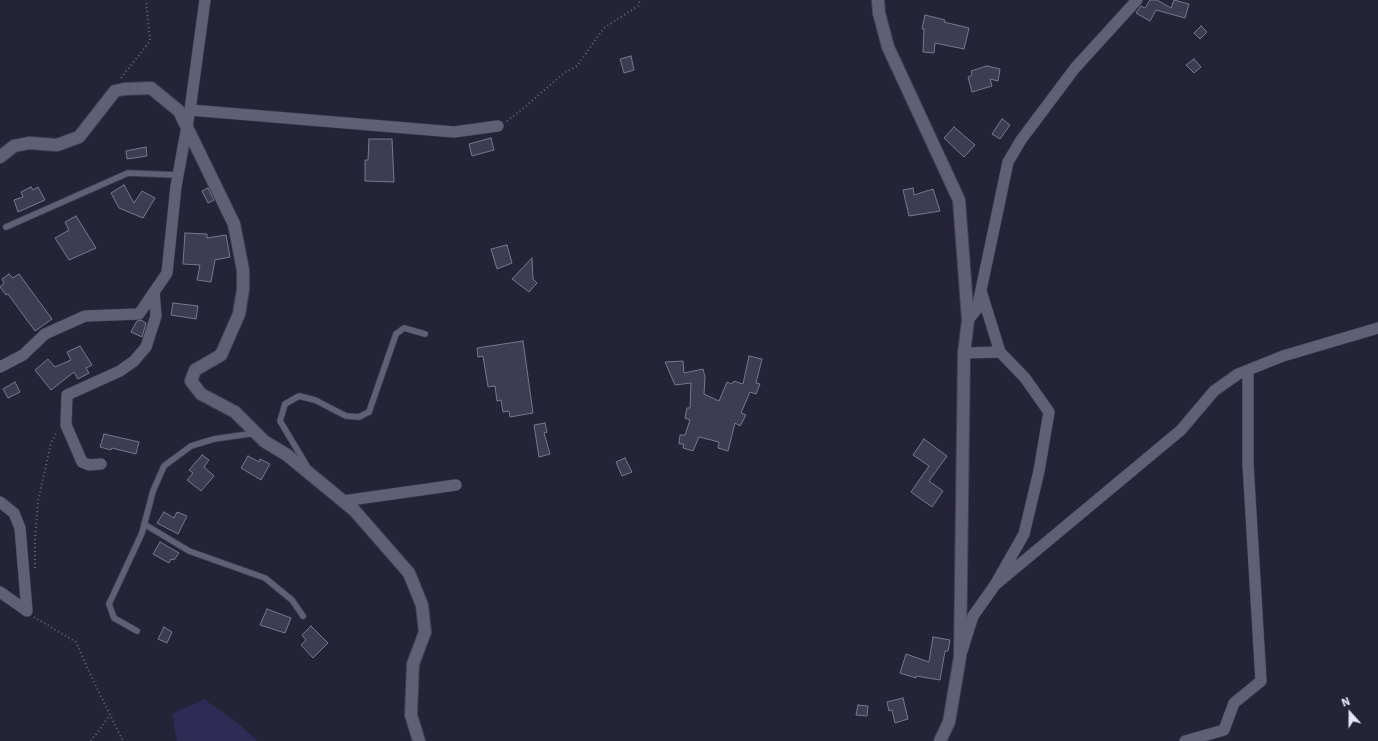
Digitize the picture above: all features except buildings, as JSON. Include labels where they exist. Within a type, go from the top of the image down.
[{"type":"street","points":[[0,367],[22,355],[45,334],[85,316],[139,314],[167,273],[178,175],[190,110],[205,0]]},
{"type":"street","points":[[878,0],[879,13],[888,47],[959,200],[968,320],[964,353],[960,658]]},
{"type":"street","points":[[968,320],[977,310],[1008,162],[1021,140],[1075,68],[1137,0]]},
{"type":"street","points":[[0,158],[14,146],[29,143],[57,145],[79,137],[115,91],[124,89],[151,88],[179,111],[234,224],[244,270],[243,290],[239,314],[221,355],[195,370],[191,381],[201,394],[235,412],[264,441],[287,455],[354,510],[410,573],[422,605],[425,632],[413,664],[411,715],[419,741]]},
{"type":"street","points":[[190,110],[454,132],[498,126]]},
{"type":"street","points":[[940,741],[949,722],[960,658],[973,616],[995,585],[1024,534],[1039,471],[1049,412],[1026,378],[1000,352],[981,291]]},
{"type":"street","points":[[101,464],[89,465],[82,462],[66,425],[67,395],[120,371],[134,361],[146,347],[156,316],[154,292]]},
{"type":"street","points":[[995,585],[1181,430],[1214,392],[1238,374],[1283,356],[1378,328]]},
{"type":"street","points":[[964,353],[1000,352]]},
{"type":"street","points":[[1185,741],[1224,730],[1234,703],[1261,681],[1248,464],[1248,370]]},
{"type":"street","points":[[343,501],[456,485]]},
{"type":"street","points":[[0,502],[14,513],[20,528],[32,611]]},
{"type":"street","points":[[0,592],[32,611]]},
{"type":"lane","points":[[6,227],[128,173],[178,175]]},
{"type":"lane","points":[[315,478],[280,421],[285,404],[300,396],[315,400],[346,416],[359,417],[369,412],[396,334],[404,328],[425,334]]},
{"type":"lane","points":[[137,631],[114,618],[109,604],[144,524],[154,491],[164,466],[191,446],[214,439],[256,433]]},
{"type":"lane","points":[[144,524],[189,551],[265,578],[292,600],[303,616]]},
{"type":"path","points":[[115,91],[123,74],[150,41],[146,0]]},
{"type":"path","points":[[498,126],[526,106],[564,73],[577,66],[604,28],[638,6],[640,0]]},
{"type":"path","points":[[35,575],[35,539],[38,501],[51,442],[66,415]]},
{"type":"path","points":[[32,611],[36,619]]},
{"type":"path","points":[[32,611],[36,619],[76,642],[123,741]]},
{"type":"path","points":[[92,741],[110,715]]},
{"type":"shaded area","points":[[204,699],[240,725],[257,741],[177,741],[172,714]]}]
